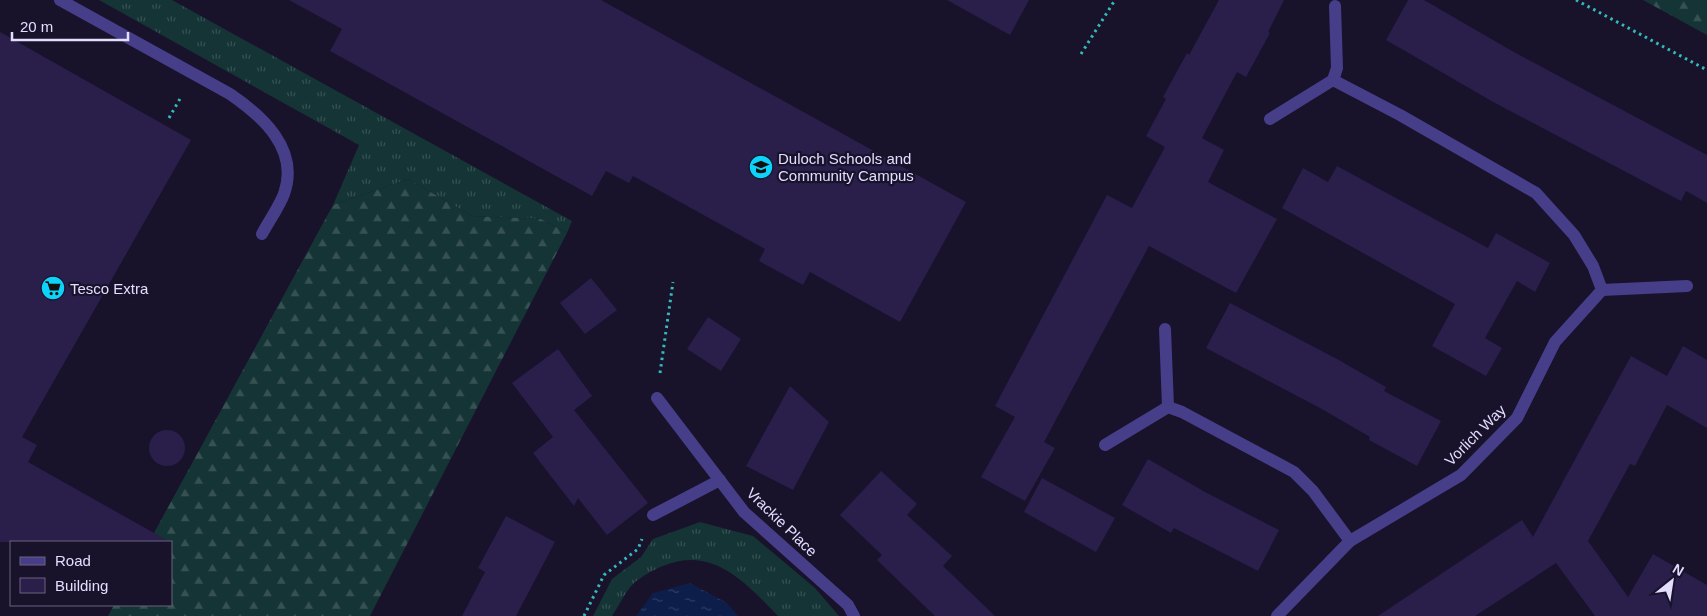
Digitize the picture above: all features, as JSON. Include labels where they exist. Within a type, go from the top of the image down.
[{"type":"street","points":[[60,0],[230,94],[250,107],[271,128],[283,149],[287,172],[284,193],[262,234]]},
{"type":"street","points":[[1270,119],[1333,80],[1337,68],[1335,6]]},
{"type":"street","points":[[1333,80],[1536,193],[1574,235],[1593,266],[1602,290],[1687,286]]},
{"type":"street","name":"Vorlich Way","points":[[1277,616],[1350,541],[1461,475],[1517,418],[1555,342],[1602,290]]},
{"type":"street","points":[[1165,329],[1168,407]]},
{"type":"street","name":"Vrackie Place","points":[[657,398],[744,512],[848,605],[854,616]]},
{"type":"street","points":[[1168,407],[1182,412],[1294,472],[1313,491],[1350,541]]},
{"type":"street","points":[[1105,445],[1168,407]]},
{"type":"street","points":[[652,515],[720,480]]},
{"type":"path","points":[[1081,54],[1115,0]]},
{"type":"path","points":[[1576,0],[1707,70]]},
{"type":"path","points":[[657,398],[673,282]]},
{"type":"path","points":[[584,616],[604,575],[638,549],[652,515]]},
{"type":"green space","points":[[99,0],[172,0],[572,221],[567,233],[541,219],[472,216],[408,179],[333,205],[359,145]]},
{"type":"green space","points":[[1643,0],[1707,0],[1707,35]]},
{"type":"green space","points":[[408,179],[472,216],[541,219],[567,233],[370,616],[108,616],[113,606],[172,606],[172,541],[150,541],[333,205]]},
{"type":"green space","points":[[700,522],[753,536],[815,588],[839,616],[778,616],[741,580],[713,564],[698,560],[681,561],[651,571],[630,587],[612,616],[593,616],[612,579],[641,557],[653,539]]},
{"type":"water","points":[[690,583],[727,603],[738,616],[636,616],[653,593]]},
{"type":"building","points":[[289,0],[601,0],[966,202],[900,322],[810,272],[803,285],[759,261],[765,249],[633,176],[629,183],[606,171],[592,196],[330,51],[342,29]]},
{"type":"building","points":[[947,0],[1029,0],[1010,35]]},
{"type":"building","points":[[1219,0],[1284,0],[1268,32],[1270,33],[1246,77],[1237,72],[1202,138],[1224,150],[1208,182],[1277,219],[1236,293],[1149,246],[1044,442],[1055,448],[1025,501],[981,477],[1015,417],[995,406],[1107,195],[1132,208],[1165,147],[1146,136],[1166,99],[1163,97],[1187,53],[1189,55]]},
{"type":"building","points":[[1408,0],[1424,0],[1512,51],[1707,155],[1707,203],[1686,191],[1681,201],[1495,103],[1386,40]]},
{"type":"building","name":"Tesco Extra","points":[[0,32],[191,140],[22,437],[37,445],[28,462],[168,541],[0,542]]},
{"type":"building","points":[[1337,166],[1488,248],[1496,233],[1550,263],[1535,292],[1517,281],[1485,338],[1502,348],[1486,376],[1432,346],[1455,304],[1282,208],[1303,168],[1328,182]]},
{"type":"building","points":[[591,278],[617,310],[585,334],[560,303]]},
{"type":"building","points":[[1230,303],[1337,359],[1386,387],[1384,391],[1441,421],[1417,466],[1369,440],[1370,437],[1320,408],[1206,348]]},
{"type":"building","points":[[708,317],[741,339],[721,371],[687,349]]},
{"type":"building","points":[[1683,346],[1707,360],[1707,428],[1667,405],[1635,466],[1630,464],[1588,541],[1628,597],[1653,554],[1707,585],[1707,616],[1595,616],[1556,563],[1475,616],[1378,616],[1522,520],[1533,537],[1631,356],[1667,376]]},
{"type":"building","points":[[558,349],[592,396],[574,410],[648,503],[607,535],[578,498],[574,506],[533,453],[553,437],[512,383]]},
{"type":"building","points":[[790,386],[829,422],[793,490],[746,466]]},
{"type":"building","points":[[167,430],[174,431],[180,435],[184,441],[184,455],[180,461],[174,465],[167,466],[160,465],[154,461],[150,455],[149,448],[150,441],[154,435],[160,431]]},
{"type":"building","points":[[1148,459],[1205,492],[1279,530],[1258,571],[1174,528],[1171,533],[1122,505]]},
{"type":"building","points":[[881,471],[917,504],[907,515],[952,556],[943,566],[995,616],[935,616],[877,560],[882,555],[840,515]]},
{"type":"building","points":[[1042,478],[1115,518],[1096,552],[1024,512]]},
{"type":"building","points":[[506,516],[555,542],[516,616],[462,616],[485,572],[478,568]]},
{"type":"place","name":"Duloch Schools and Community Campus","points":[[761,167]]},
{"type":"place","name":"Tesco Extra","points":[[53,288]]}]
